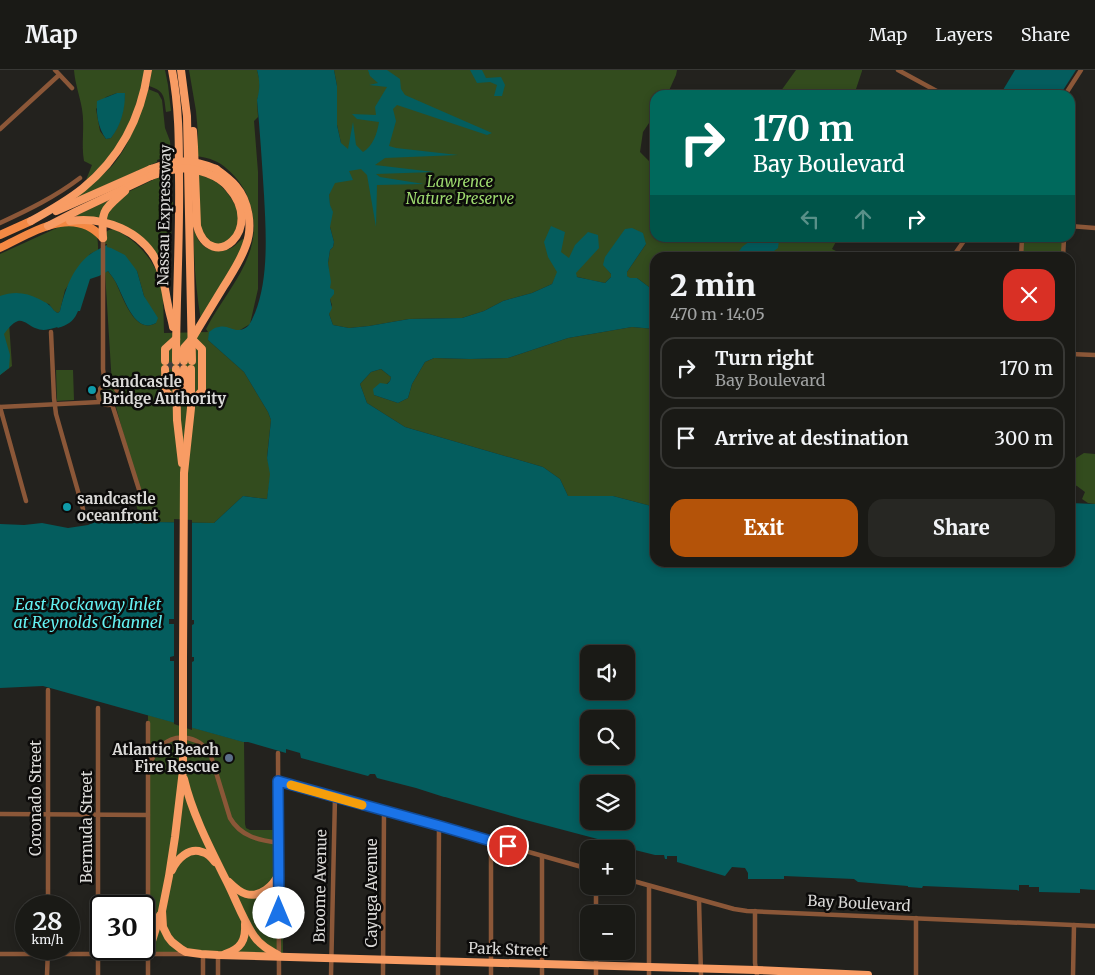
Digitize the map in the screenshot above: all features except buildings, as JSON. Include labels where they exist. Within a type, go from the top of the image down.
[{"type":"highway","points":[[31,221],[62,203],[98,175],[122,146],[140,107],[146,87],[148,70]]},
{"type":"highway","name":"Nassau Expressway","points":[[172,70],[178,112],[179,142],[180,218],[176,339],[191,402],[184,473],[183,770],[175,837],[162,911],[163,927],[172,942],[186,952],[202,954]]},
{"type":"highway","points":[[181,70],[191,114],[197,226],[199,235],[205,242],[212,246],[220,246],[229,244],[236,238],[240,232],[242,222],[237,200],[216,173]]},
{"type":"highway","name":"Nassau Expressway","points":[[181,70],[188,116],[192,339]]},
{"type":"highway","points":[[31,221],[151,173],[184,168],[216,173],[227,177],[238,188],[246,204],[249,218],[247,245],[192,339],[184,348],[182,365],[180,392],[176,401],[166,392],[182,365],[198,349],[192,339]]},
{"type":"highway","points":[[48,226],[130,186],[151,173]]},
{"type":"highway","points":[[103,238],[103,214],[107,207],[130,186]]},
{"type":"highway","points":[[70,221],[91,220],[102,222],[132,234],[142,243],[154,257],[162,276],[176,339]]},
{"type":"highway","points":[[191,402],[202,391],[202,349],[192,339]]},
{"type":"highway","name":"Nassau Expressway","points":[[176,401],[177,430],[184,473]]},
{"type":"highway","name":"Nassau Expressway","points":[[183,770],[190,800],[241,912],[258,942],[279,956]]},
{"type":"highway","points":[[169,876],[174,865],[188,852],[203,852],[210,856],[219,867]]},
{"type":"highway","points":[[225,878],[239,890],[252,895],[268,888],[274,883],[279,873]]},
{"type":"highway","points":[[155,932],[162,911]]},
{"type":"highway","points":[[218,955],[230,952],[242,942],[245,934],[245,925],[241,912]]},
{"type":"highway","name":"Park Street","points":[[202,954],[596,965],[649,971],[865,975]]},
{"type":"main road","points":[[0,235],[31,221]]},
{"type":"main road","points":[[0,248],[48,226],[70,221],[85,225],[103,238]]},
{"type":"street","points":[[55,70],[72,88]]},
{"type":"street","points":[[898,70],[935,90]]},
{"type":"street","points":[[1069,90],[1081,70]]},
{"type":"street","points":[[0,129],[59,75]]},
{"type":"street","points":[[0,223],[41,204],[80,178]]},
{"type":"street","points":[[1075,226],[1095,228]]},
{"type":"street","points":[[103,238],[103,369],[105,385]]},
{"type":"street","points":[[51,332],[56,414],[83,509]]},
{"type":"street","points":[[1075,354],[1095,355]]},
{"type":"street","points":[[100,402],[99,392],[105,385]]},
{"type":"street","points":[[26,501],[0,407],[100,402],[112,404],[118,396],[117,390],[112,386],[105,385]]},
{"type":"street","points":[[112,404],[142,499]]},
{"type":"street","name":"Coronado Street","points":[[48,690],[48,895]]},
{"type":"street","name":"Bermuda Street","points":[[98,708],[98,895]]},
{"type":"street","points":[[148,723],[148,895]]},
{"type":"street","points":[[148,770],[153,756],[161,746],[170,740],[194,739],[205,746],[211,756],[230,818],[235,826],[244,834],[254,839],[279,843]]},
{"type":"street","points":[[278,753],[279,975]]},
{"type":"street","points":[[278,781],[580,867]]},
{"type":"street","name":"Broome Avenue","points":[[331,975],[334,797]]},
{"type":"street","name":"Cayuga Avenue","points":[[383,975],[384,811]]},
{"type":"street","points":[[0,814],[148,815]]},
{"type":"street","points":[[438,975],[440,826]]},
{"type":"street","points":[[491,842],[491,975]]},
{"type":"street","points":[[542,856],[542,975]]},
{"type":"street","name":"Bay Boulevard","points":[[635,882],[734,909],[1095,926]]},
{"type":"street","points":[[649,886],[649,971]]},
{"type":"street","points":[[699,900],[700,972]]},
{"type":"street","points":[[755,911],[756,973]]},
{"type":"street","points":[[916,918],[916,975]]},
{"type":"street","points":[[1074,925],[1074,975]]},
{"type":"street","name":"Park Street","points":[[0,954],[15,953]]},
{"type":"street","name":"Park Street","points":[[155,954],[202,954]]},
{"type":"street","points":[[202,954],[202,975]]},
{"type":"street","points":[[218,955],[218,975]]},
{"type":"street","points":[[48,960],[48,975]]},
{"type":"street","name":"Bermuda Street","points":[[98,960],[98,975]]},
{"type":"street","points":[[148,960],[148,975]]},
{"type":"street","points":[[596,960],[596,975]]},
{"type":"green space","points":[[74,70],[145,70],[139,99],[137,100],[130,125],[108,159],[86,180],[92,165],[84,161],[83,115]],"holes":[[[117,93],[125,93],[120,122],[111,138],[106,139],[100,131],[96,109],[106,97]]]},
{"type":"green space","points":[[152,70],[165,70],[171,111],[166,112],[161,92],[149,86]]},
{"type":"green space","points":[[189,70],[257,70],[260,82],[257,100],[258,117],[254,121],[258,172],[258,289],[250,324],[240,330],[233,330],[208,340],[244,372],[268,412],[271,420],[267,457],[271,474],[267,499],[243,496],[214,523],[151,522],[150,524],[143,524],[136,502],[141,500],[115,403],[103,403],[98,395],[102,387],[112,385],[105,272],[108,271],[113,278],[135,319],[141,324],[156,323],[144,296],[137,271],[107,247],[107,244],[105,244],[106,232],[113,229],[128,237],[141,248],[156,269],[163,294],[164,333],[208,332],[206,329],[244,265],[251,249],[254,232],[252,213],[246,193],[237,179],[220,163],[196,156],[198,134]]},
{"type":"green space","name":"Lawrence Nature Preserve","points":[[334,70],[677,70],[669,90],[650,90],[650,122],[643,132],[640,152],[650,162],[650,242],[836,242],[832,249],[838,252],[650,252],[649,287],[637,278],[630,279],[627,276],[627,272],[646,244],[604,265],[611,274],[611,277],[605,283],[558,272],[552,284],[462,318],[409,319],[349,328],[333,325],[329,314],[332,305],[328,263],[330,250],[334,242],[330,227],[329,195],[341,143],[337,125],[337,86]]},
{"type":"green space","points":[[796,70],[862,70],[856,90],[782,90]]},
{"type":"green space","points":[[148,89],[158,93],[162,100],[165,128],[170,141],[171,155],[77,198],[112,166],[119,157],[134,129]]},
{"type":"green space","points":[[171,173],[167,201],[173,202],[168,287],[164,276],[166,273],[151,250],[106,221],[105,214],[126,193]]},
{"type":"green space","points":[[197,174],[220,185],[231,198],[238,213],[240,221],[236,235],[220,245],[209,243],[198,225]]},
{"type":"green space","points":[[114,198],[100,219],[77,216],[77,215]]},
{"type":"green space","points":[[67,225],[80,226],[92,231],[97,237],[98,250],[90,254],[65,290],[58,313],[49,304],[7,294],[12,366],[0,375],[0,254]]},
{"type":"green space","points":[[194,226],[199,241],[210,250],[224,251],[243,239],[246,240],[245,245],[201,321],[195,273]]},
{"type":"green space","points":[[1023,242],[1064,242],[1063,252],[1022,252]]},
{"type":"green space","points":[[632,327],[650,329],[650,506],[613,496],[568,496],[560,479],[543,467],[405,427],[367,403],[360,384],[371,372],[381,369],[391,377],[390,381],[374,395],[398,403],[408,398],[412,384],[425,362],[434,358],[508,358],[568,338]]},
{"type":"green space","points":[[56,370],[73,370],[74,400],[57,401]]},
{"type":"green space","points":[[1084,453],[1095,454],[1095,504],[1088,503],[1082,499],[1085,492],[1075,485],[1076,458]]},
{"type":"green space","points":[[148,715],[244,742],[246,828],[250,830],[283,830],[283,955],[155,954],[155,895],[148,895]]},
{"type":"water","name":"East Rockaway Inlet at Reynolds Channel","points":[[257,70],[334,70],[337,86],[337,125],[341,143],[348,149],[353,122],[356,145],[363,152],[372,143],[379,122],[357,119],[352,114],[376,115],[375,107],[387,87],[369,85],[378,83],[370,76],[368,70],[387,70],[400,79],[401,89],[405,95],[492,133],[487,135],[397,105],[393,109],[396,121],[389,146],[458,155],[385,158],[375,165],[434,172],[376,174],[380,177],[424,184],[377,185],[376,227],[367,175],[361,169],[349,171],[353,180],[335,183],[329,195],[333,212],[330,227],[334,242],[330,250],[328,263],[330,288],[334,290],[334,294],[330,299],[332,308],[329,314],[333,325],[349,328],[409,319],[462,318],[552,284],[557,272],[548,257],[544,242],[551,226],[565,232],[561,252],[569,258],[575,245],[588,232],[598,235],[599,248],[576,273],[577,277],[605,283],[611,277],[611,274],[603,265],[605,257],[625,229],[632,228],[643,233],[646,244],[627,272],[627,276],[637,278],[650,287],[650,329],[632,327],[568,338],[508,358],[434,358],[425,362],[412,384],[408,398],[398,403],[374,395],[373,389],[380,383],[387,384],[390,381],[391,377],[381,369],[371,372],[360,384],[367,403],[405,427],[543,467],[560,479],[568,496],[613,496],[650,506],[650,567],[1075,567],[1075,503],[1095,504],[1095,890],[1080,889],[1080,893],[1039,892],[1039,887],[1029,887],[1029,885],[1019,885],[1019,891],[923,886],[922,888],[858,882],[854,879],[784,876],[784,879],[748,879],[748,873],[745,868],[732,867],[725,876],[677,862],[677,856],[667,856],[667,859],[665,859],[664,855],[655,855],[635,850],[635,840],[601,840],[377,778],[375,774],[368,776],[301,758],[300,753],[286,749],[286,753],[243,742],[43,686],[0,688],[0,524],[24,525],[42,523],[68,528],[88,525],[109,515],[135,510],[138,510],[144,524],[150,524],[151,522],[214,523],[243,496],[267,499],[270,474],[267,458],[271,420],[244,372],[208,340],[209,332],[216,328],[226,327],[240,330],[248,326],[255,313],[263,285],[266,255],[262,159],[257,100],[259,92]]},
{"type":"water","points":[[470,70],[482,70],[486,78],[501,77],[505,85],[502,96],[494,96],[497,85],[490,82],[477,83]]},
{"type":"water","points":[[1015,70],[1076,70],[1063,90],[1003,90]]},
{"type":"water","points":[[117,93],[125,93],[123,111],[120,123],[111,138],[106,139],[98,121],[97,101]]},
{"type":"water","points":[[749,242],[779,242],[778,248],[773,252],[738,252]]},
{"type":"water","points":[[107,245],[107,247],[125,255],[137,271],[144,296],[158,318],[156,323],[141,324],[135,319],[108,271],[90,279],[80,311],[67,324],[59,328],[44,330],[20,321],[12,325],[4,334],[10,355],[9,368],[0,375],[0,296],[15,293],[29,295],[47,303],[58,313],[70,280],[78,267],[89,255]]},
{"type":"pier","points":[[174,519],[192,520],[192,620],[194,620],[194,624],[192,625],[192,657],[194,657],[194,661],[192,662],[192,730],[174,724],[174,661],[170,661],[170,657],[174,656],[174,624],[169,624],[169,619],[174,619]]},
{"type":"tunnel","points":[[180,361],[180,369]]},
{"type":"tunnel","points":[[169,362],[169,369]]},
{"type":"slow traffic","points":[[291,785],[362,805]]},
{"type":"place","name":"Sandcastle Bridge Authority","points":[[92,390]]},
{"type":"place","name":"sandcastle oceanfront","points":[[67,507]]},
{"type":"place","name":"Atlantic Beach Fire Rescue","points":[[229,758]]},
{"type":"route","points":[[279,913],[278,781],[508,846]]}]
